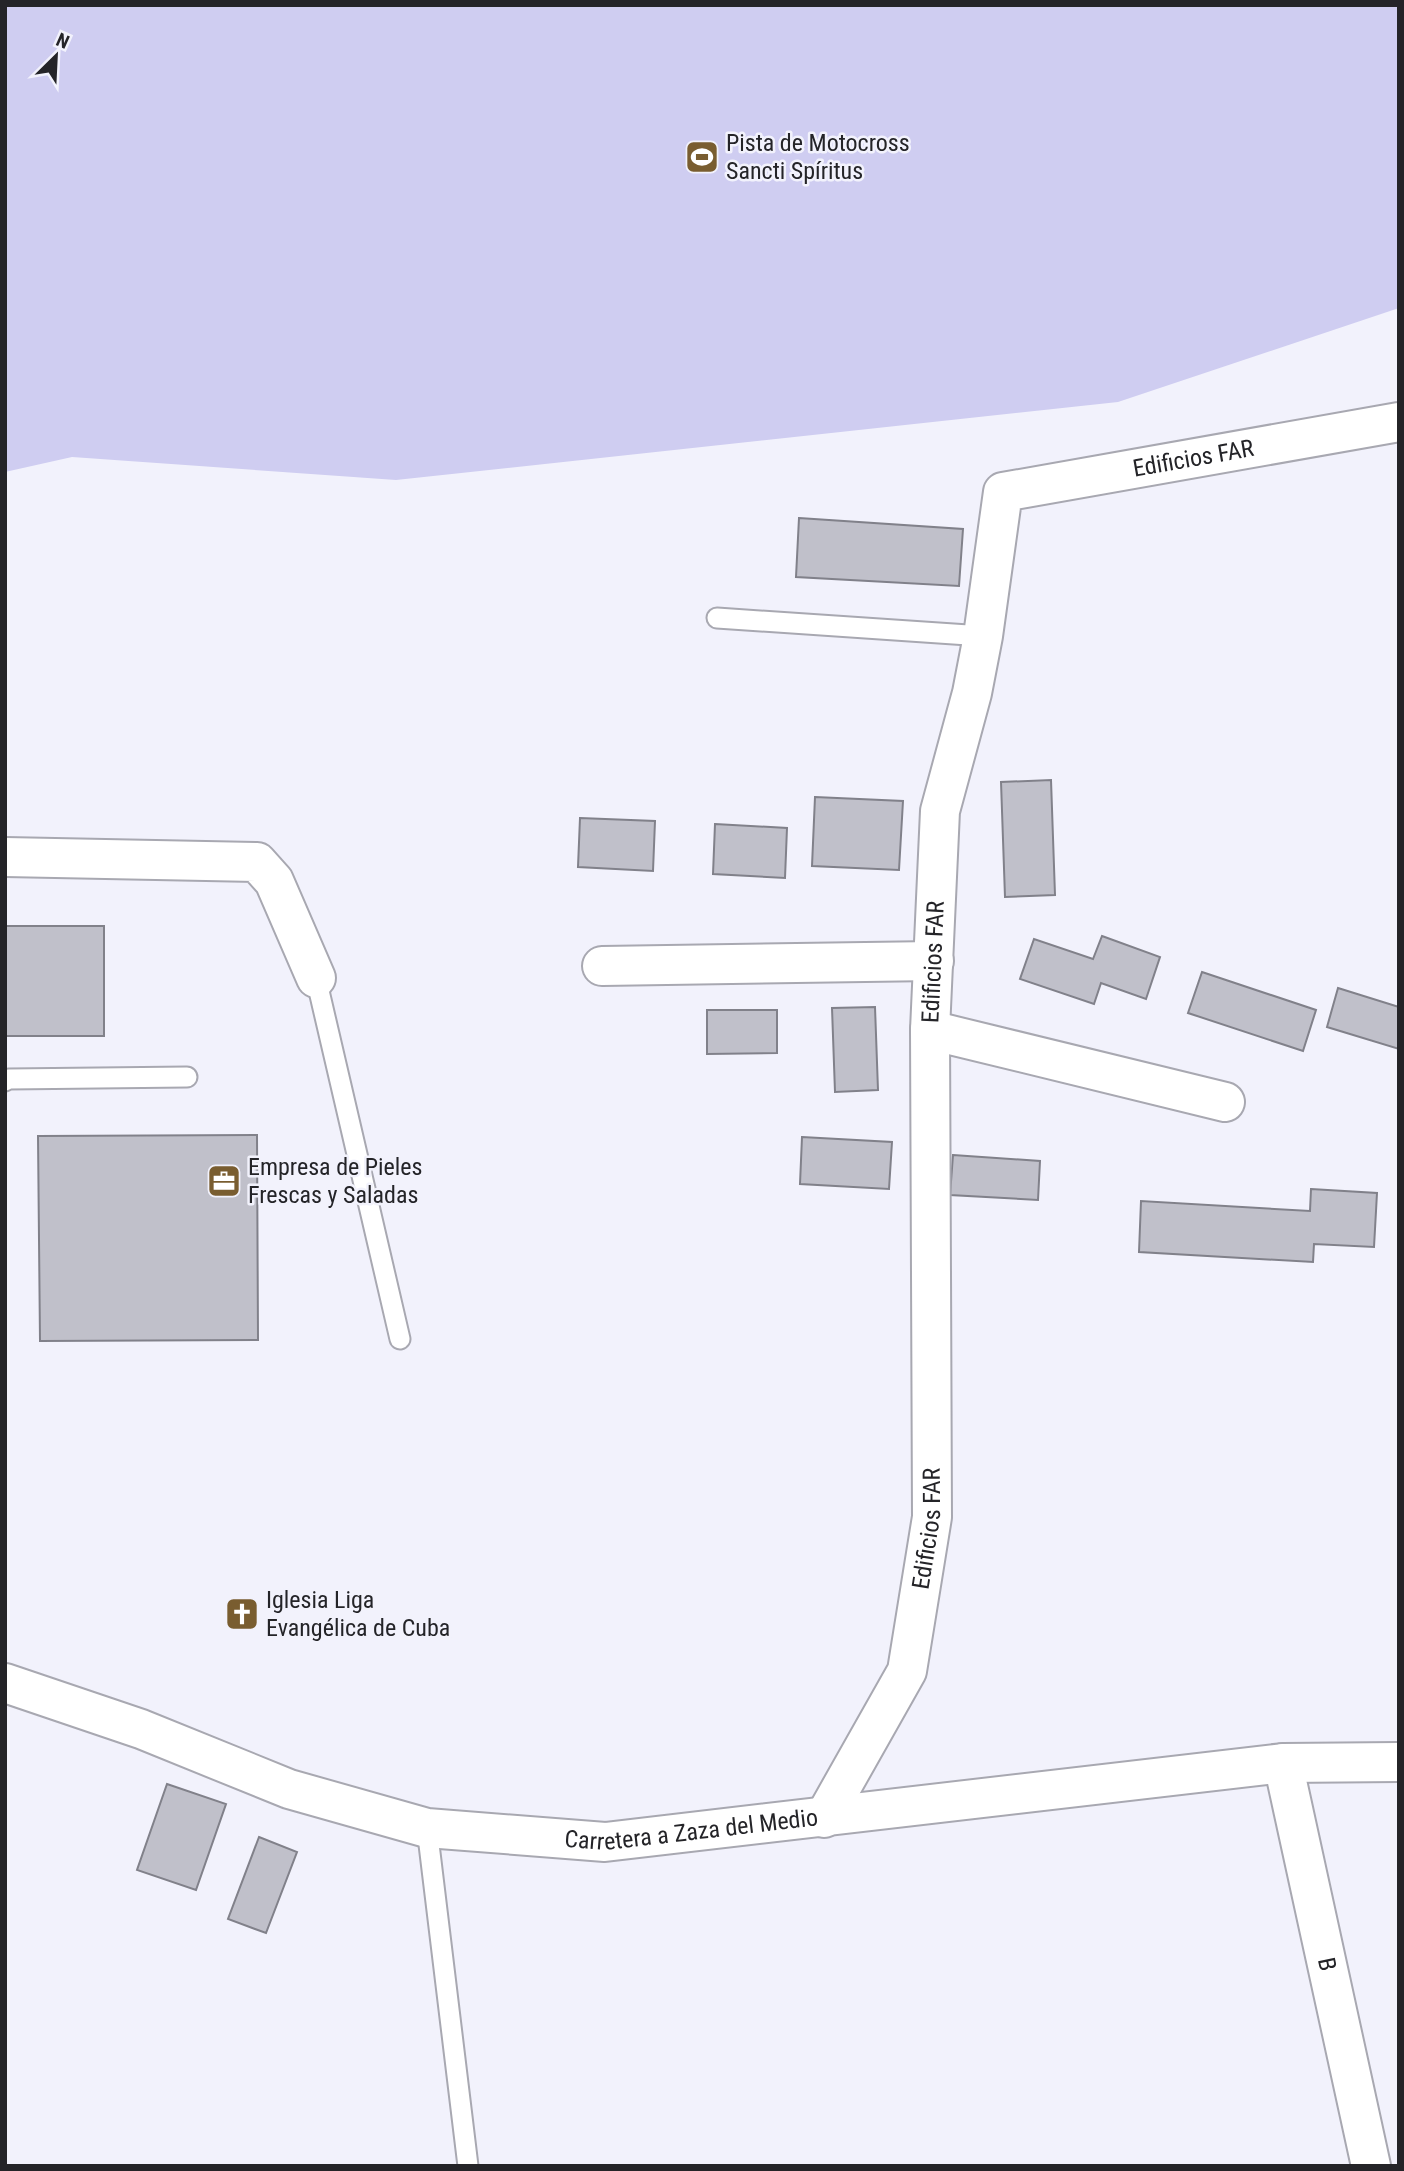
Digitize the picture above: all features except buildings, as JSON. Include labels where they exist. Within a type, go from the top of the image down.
[{"type":"street","name":"Edificios FAR","points":[[824,1818],[907,1671],[932,1517],[930,1030],[940,811],[972,693],[983,636],[1003,492],[1399,422]]},
{"type":"street","points":[[5,857],[257,862],[274,881],[316,978]]},
{"type":"street","points":[[602,966],[933,961]]},
{"type":"street","points":[[930,1030],[1225,1102]]},
{"type":"street","name":"Carretera a Zaza del Medio","points":[[5,1683],[141,1729],[289,1789],[427,1828],[605,1842],[1283,1763],[1399,1762]]},
{"type":"street","name":"B","points":[[1283,1763],[1371,2166]]},
{"type":"lane","points":[[717,618],[983,636]]},
{"type":"lane","points":[[316,978],[400,1339]]},
{"type":"lane","points":[[5,1081],[187,1077]]},
{"type":"lane","points":[[427,1828],[468,2166]]},
{"type":"shaded area","name":"Pista de Motocross Sancti Spíritus","points":[[5,5],[1399,5],[1399,308],[1118,402],[396,480],[72,457],[5,472]]},
{"type":"place","name":"Pista de Motocross Sancti Spíritus","points":[[702,157]]},
{"type":"place","name":"Empresa de Pieles Frescas y Saladas","points":[[224,1181]]},
{"type":"place","name":"Iglesia Liga Evangélica de Cuba","points":[[242,1614]]}]
